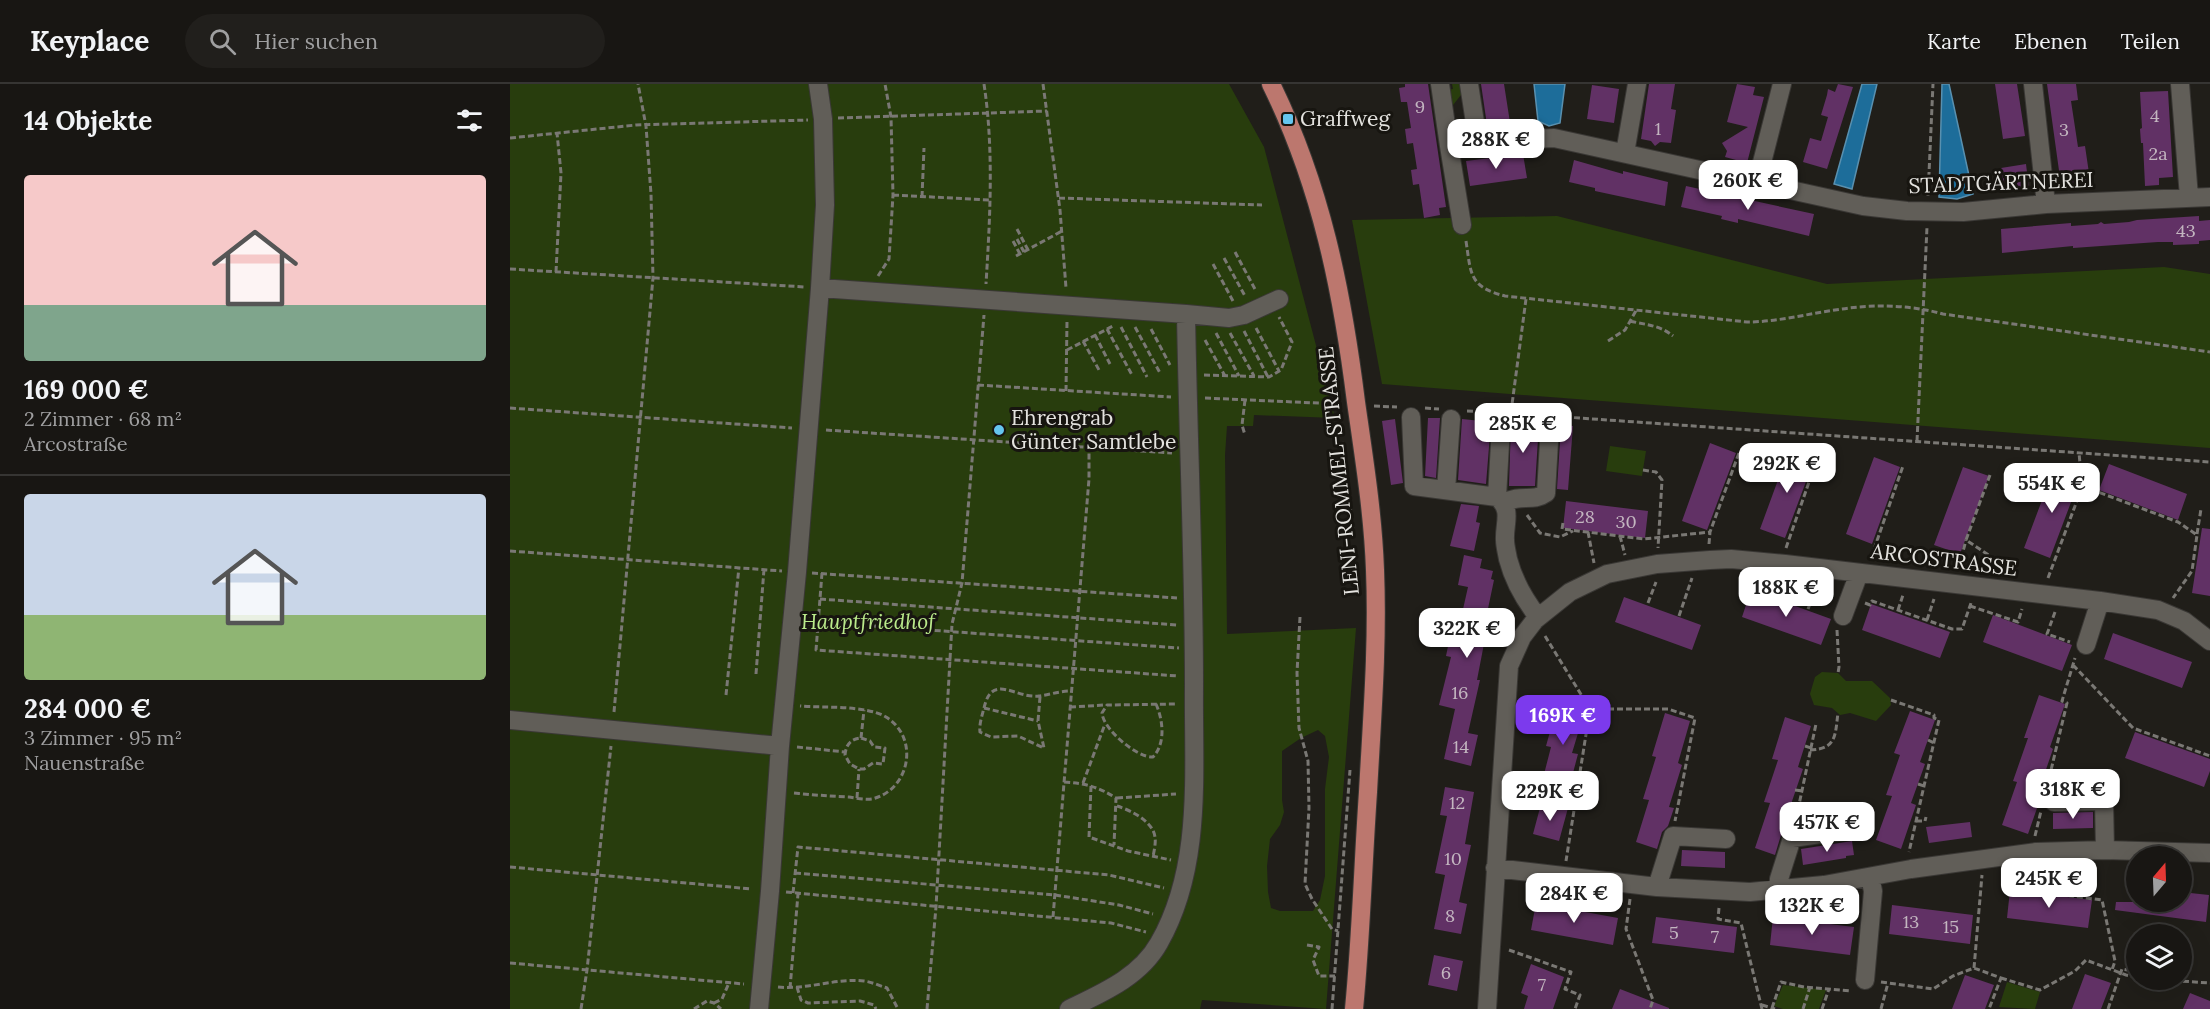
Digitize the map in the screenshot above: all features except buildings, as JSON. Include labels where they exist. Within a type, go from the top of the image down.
[{"type":"main road","name":"LENI-ROMMEL-STRASSE","points":[[1271,84],[1288,119],[1320,207],[1332,254],[1349,345],[1350,404],[1369,495],[1377,631],[1354,1009]]},
{"type":"street","points":[[759,1009],[820,288],[825,205],[823,119],[818,84]]},
{"type":"street","points":[[1440,84],[1462,225]]},
{"type":"street","points":[[1469,84],[1478,142]]},
{"type":"street","points":[[1625,153],[1637,84]]},
{"type":"street","points":[[1757,182],[1782,84]]},
{"type":"street","points":[[2033,84],[2046,204]]},
{"type":"street","points":[[2180,84],[2189,198]]},
{"type":"street","name":"STADTGÄRTNEREI","points":[[1449,146],[1554,138],[1863,206],[1927,212],[1985,211],[2046,204],[2210,197]]},
{"type":"street","points":[[820,288],[1067,306],[1138,319],[1247,311]]},
{"type":"street","points":[[1069,1009],[1124,981],[1144,963],[1162,937],[1170,919],[1187,862],[1193,793],[1194,599],[1186,314]]},
{"type":"street","points":[[1412,411],[1414,486],[1505,499],[1539,498],[1546,493],[1552,419]]},
{"type":"street","points":[[1446,490],[1453,413]]},
{"type":"street","points":[[1506,420],[1505,541],[1516,583],[1540,623]]},
{"type":"street","name":"ARCOSTRASSE","points":[[1487,1009],[1509,666],[1522,637],[1540,623],[1570,592],[1607,574],[1657,564],[1731,559],[1858,573],[2051,600],[2100,601],[2166,612],[2184,621],[2210,641]]},
{"type":"street","points":[[1843,616],[1858,573]]},
{"type":"street","points":[[2084,645],[2100,601]]},
{"type":"street","points":[[510,720],[780,746]]},
{"type":"street","points":[[2048,800],[2104,801],[2105,850]]},
{"type":"street","points":[[1778,891],[1779,879],[1792,838],[1842,831]]},
{"type":"street","points":[[1657,887],[1673,836],[1726,840]]},
{"type":"street","points":[[1495,868],[1657,887],[1720,891],[1778,891],[1911,869],[2036,852],[2105,850],[2210,853]]},
{"type":"street","points":[[1865,981],[1873,891],[1870,877]]},
{"type":"path","points":[[581,1009],[612,731],[653,278],[651,194],[646,126],[638,84]]},
{"type":"path","points":[[877,292],[878,277],[889,259],[892,195],[891,117],[885,84]]},
{"type":"path","points":[[927,1009],[936,908],[951,632],[962,583],[985,300],[990,200],[989,114],[984,84]]},
{"type":"path","points":[[1043,84],[1062,231],[1067,306],[1066,391]]},
{"type":"path","points":[[1917,441],[1933,84]]},
{"type":"path","points":[[510,138],[636,125],[1047,111]]},
{"type":"path","points":[[556,272],[561,173],[557,133]]},
{"type":"path","points":[[922,197],[924,148]]},
{"type":"path","points":[[892,195],[990,200]]},
{"type":"path","points":[[1059,198],[1262,205]]},
{"type":"path","points":[[1462,225],[1472,274],[1479,285],[1488,292],[1526,299],[1747,322],[1778,321],[1857,307],[1924,309],[1943,314],[2210,352]]},
{"type":"path","points":[[1017,228],[1022,253]]},
{"type":"path","points":[[1022,253],[1062,231]]},
{"type":"path","points":[[1015,240],[1022,253]]},
{"type":"path","points":[[1235,252],[1247,311],[1254,376]]},
{"type":"path","points":[[1224,258],[1247,311],[1279,371]]},
{"type":"path","points":[[1213,264],[1247,311],[1268,377]]},
{"type":"path","points":[[510,269],[820,288]]},
{"type":"path","points":[[1506,420],[1526,299]]},
{"type":"path","points":[[1608,341],[1625,330],[1637,309]]},
{"type":"path","points":[[1138,319],[1177,378],[1187,376],[1268,377],[1279,371],[1292,342],[1247,311]]},
{"type":"path","points":[[1239,376],[1247,311]]},
{"type":"path","points":[[1138,319],[1160,373]]},
{"type":"path","points":[[1630,321],[1664,329],[1673,336]]},
{"type":"path","points":[[1067,350],[1119,323],[1147,377]]},
{"type":"path","points":[[1107,329],[1132,375]]},
{"type":"path","points":[[1095,335],[1110,363]]},
{"type":"path","points":[[1205,340],[1224,376]]},
{"type":"path","points":[[1083,341],[1099,370]]},
{"type":"path","points":[[978,386],[1350,404],[1506,420],[1552,419],[1917,441],[2210,462]]},
{"type":"path","points":[[1245,400],[1242,425],[1245,435]]},
{"type":"path","points":[[510,408],[1189,454]]},
{"type":"path","points":[[1342,442],[1354,532]]},
{"type":"path","points":[[1053,917],[1089,448]]},
{"type":"path","points":[[2079,452],[2081,486],[2048,580],[2051,600],[2047,634],[2084,645]]},
{"type":"path","points":[[1709,541],[1710,532],[1739,453]]},
{"type":"path","points":[[1786,545],[1815,465]]},
{"type":"path","points":[[1871,556],[1903,466]]},
{"type":"path","points":[[1643,470],[1656,472],[1662,480],[1658,551]]},
{"type":"path","points":[[1960,565],[1966,540],[1990,475]]},
{"type":"path","points":[[2078,498],[2098,492],[2178,522],[2197,535]]},
{"type":"path","points":[[1505,499],[1540,533],[1560,537],[1574,530]]},
{"type":"path","points":[[2174,597],[2192,571],[2201,509]]},
{"type":"path","points":[[1563,523],[1562,529],[1644,539],[1710,532]]},
{"type":"path","points":[[1588,532],[1594,560]]},
{"type":"path","points":[[1620,536],[1623,550]]},
{"type":"path","points":[[1966,540],[2021,576]]},
{"type":"path","points":[[510,551],[1194,599]]},
{"type":"path","points":[[726,695],[739,567]]},
{"type":"path","points":[[1679,616],[1695,568]]},
{"type":"path","points":[[756,674],[764,569]]},
{"type":"path","points":[[822,573],[816,650],[1194,678]]},
{"type":"path","points":[[1778,598],[1786,573]]},
{"type":"path","points":[[1808,609],[1820,577]]},
{"type":"path","points":[[1648,603],[1656,582]]},
{"type":"path","points":[[1898,610],[1906,587]]},
{"type":"path","points":[[1927,620],[1937,591]]},
{"type":"path","points":[[1850,597],[1870,605],[1872,601],[1952,629],[1962,629],[1974,596]]},
{"type":"path","points":[[820,599],[1194,626]]},
{"type":"path","points":[[1970,606],[2018,622],[2025,601]]},
{"type":"path","points":[[1838,673],[1836,632],[1839,618],[1843,616]]},
{"type":"path","points":[[1300,617],[1297,673],[1299,728],[1308,761],[1309,808],[1305,884],[1332,929],[1338,931]]},
{"type":"path","points":[[818,622],[1194,649]]},
{"type":"path","points":[[1540,623],[1590,709],[1565,868]]},
{"type":"path","points":[[2035,838],[2048,800],[2049,768],[2067,703],[2062,701],[2079,647],[2084,645]]},
{"type":"path","points":[[2073,665],[2133,728],[2210,756]]},
{"type":"path","points":[[1040,697],[1038,721],[1044,748],[1018,736],[991,737],[983,734],[979,729],[984,708],[992,692],[1000,688],[1020,695],[1040,697],[1051,692],[1071,691]]},
{"type":"path","points":[[1891,700],[1934,715],[1934,718],[1939,720],[1908,853]]},
{"type":"path","points":[[1107,705],[1102,713],[1105,724],[1122,741],[1142,755],[1153,757],[1159,748],[1162,735],[1160,715],[1156,704]]},
{"type":"path","points":[[1070,707],[1194,704]]},
{"type":"path","points":[[777,792],[870,799],[886,793],[897,785],[905,768],[904,737],[896,724],[885,716],[864,710],[784,705]]},
{"type":"path","points":[[984,708],[1038,721]]},
{"type":"path","points":[[1590,709],[1668,710],[1695,718],[1673,836]]},
{"type":"path","points":[[861,738],[864,710]]},
{"type":"path","points":[[1805,746],[1810,749],[1825,749],[1831,744],[1838,713]]},
{"type":"path","points":[[1083,783],[1105,724]]},
{"type":"path","points":[[1792,838],[1816,724]]},
{"type":"path","points":[[1579,730],[1586,731]]},
{"type":"path","points":[[861,738],[870,741],[874,747],[885,748],[883,764],[873,763],[864,769],[850,764],[845,752],[851,741],[861,738]]},
{"type":"path","points":[[1928,741],[1934,743]]},
{"type":"path","points":[[1684,742],[1690,744]]},
{"type":"path","points":[[780,746],[845,752]]},
{"type":"path","points":[[1332,1009],[1351,762]]},
{"type":"path","points":[[857,798],[859,769]]},
{"type":"path","points":[[1573,774],[1579,776]]},
{"type":"path","points":[[1064,782],[1083,783],[1116,798],[1193,793]]},
{"type":"path","points":[[1918,784],[1924,786]]},
{"type":"path","points":[[1091,786],[1089,837],[1128,851],[1187,862]]},
{"type":"path","points":[[1676,786],[1682,787]]},
{"type":"path","points":[[1796,790],[1802,791]]},
{"type":"path","points":[[1114,845],[1116,798]]},
{"type":"path","points":[[1117,806],[1132,812],[1153,831],[1155,837],[1153,857]]},
{"type":"path","points":[[1916,821],[1925,821],[1926,817]]},
{"type":"path","points":[[1565,818],[1572,819]]},
{"type":"path","points":[[1908,828],[1914,830]]},
{"type":"path","points":[[793,893],[798,848],[1109,874],[1180,891]]},
{"type":"path","points":[[2072,862],[2070,896],[2102,900],[2115,961],[2112,970]]},
{"type":"path","points":[[510,867],[1111,923],[1162,937]]},
{"type":"path","points":[[1974,968],[1982,870]]},
{"type":"path","points":[[795,873],[1055,895],[1119,905],[1170,919]]},
{"type":"path","points":[[790,988],[798,894]]},
{"type":"path","points":[[1630,895],[1626,928],[1653,1000],[1650,1009]]},
{"type":"path","points":[[1719,903],[1718,919],[1741,923],[1762,1007],[1773,1009],[1781,982],[1863,992],[1865,981],[1933,988],[1953,976],[1974,968],[2040,990],[2074,971],[2085,960],[2126,974]]},
{"type":"path","points":[[1307,945],[1318,947],[1313,960],[1319,976],[1335,976]]},
{"type":"path","points":[[1501,947],[1571,972],[1565,989],[1580,995],[1575,1009]]},
{"type":"path","points":[[510,963],[790,988],[842,981],[866,981],[887,988],[897,1009]]},
{"type":"path","points":[[2108,1009],[2122,969],[2126,970]]},
{"type":"path","points":[[1989,1009],[2001,978]]},
{"type":"path","points":[[2192,982],[2210,983]]},
{"type":"path","points":[[714,1003],[722,999],[729,983]]},
{"type":"path","points":[[1881,1009],[1888,983]]},
{"type":"path","points":[[797,987],[801,1000],[808,1003],[860,1001],[874,1005],[876,1009]]},
{"type":"path","points":[[1803,1009],[1810,987]]},
{"type":"path","points":[[1822,1009],[1829,989]]},
{"type":"path","points":[[694,1009],[707,1001],[721,1009]]},
{"type":"green space","name":"Hauptfriedhof","points":[[510,84],[1229,84],[1264,147],[1335,418],[1254,415],[1253,426],[1227,426],[1225,455],[1227,634],[1356,628],[1326,1009],[1202,1000],[1200,1009],[510,1009]],"holes":[[[1318,730],[1325,736],[1329,757],[1325,789],[1325,876],[1320,900],[1313,911],[1280,911],[1271,908],[1267,866],[1270,839],[1280,825],[1284,812],[1282,751]]]},
{"type":"green space","points":[[1452,84],[1463,84],[1464,91],[1450,109],[1446,90],[1453,89]]},
{"type":"green space","points":[[1557,216],[1827,284],[2164,267],[2210,274],[2210,448],[1382,384],[1352,220]]},
{"type":"green space","points":[[1610,446],[1646,451],[1642,476],[1606,471]]},
{"type":"green space","points":[[1822,672],[1838,673],[1846,681],[1872,681],[1890,698],[1891,705],[1876,721],[1850,713],[1840,715],[1832,708],[1814,705],[1810,694],[1815,677]]},
{"type":"green space","points":[[2007,982],[2040,992],[2035,1009],[1999,1007]]},
{"type":"green space","points":[[1783,985],[1826,990],[1819,1009],[1783,1009],[1774,1006]]},
{"type":"water","points":[[1534,84],[1565,84],[1560,123],[1549,126],[1538,121]]},
{"type":"water","points":[[1862,84],[1877,84],[1852,189],[1834,184]]},
{"type":"water","points":[[1942,84],[1949,84],[1973,194],[1957,199],[1939,197]]},
{"type":"place","name":"Graffweg","points":[[1288,119]]},
{"type":"place","name":"Ehrengrab Günter Samtlebe","points":[[999,430]]}]
